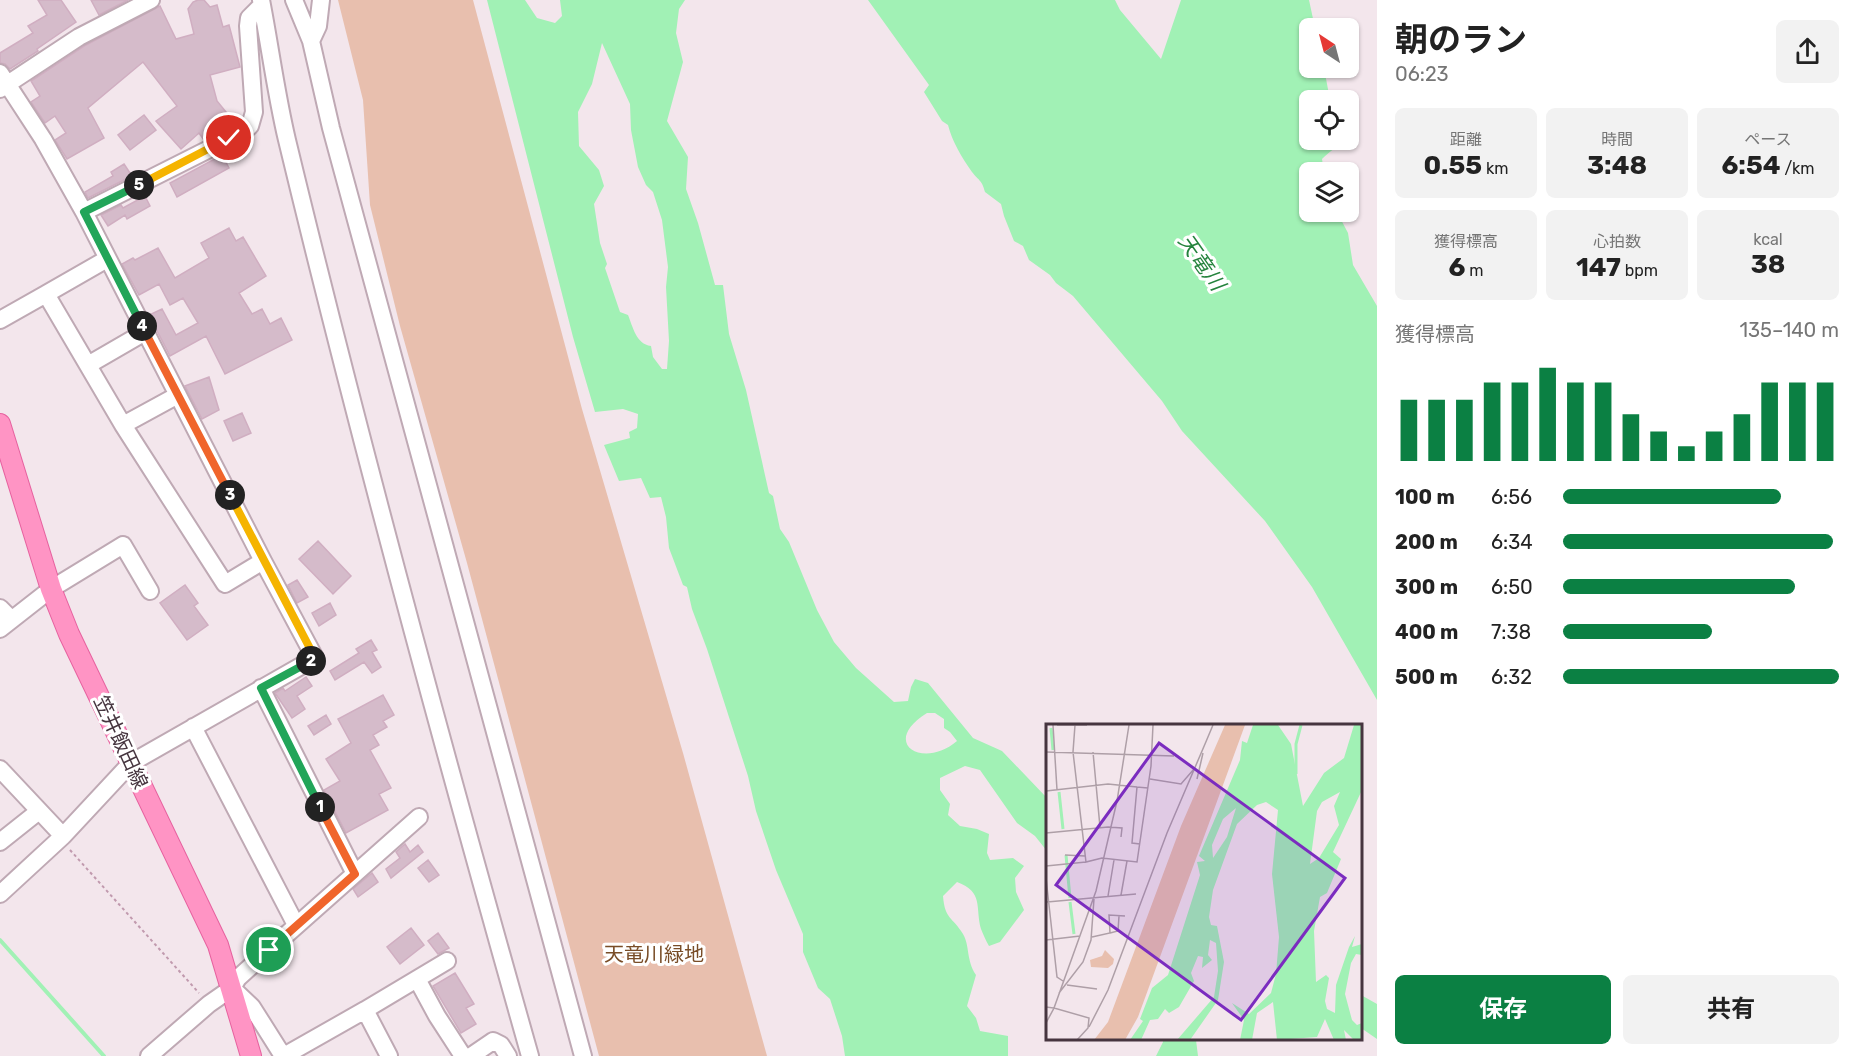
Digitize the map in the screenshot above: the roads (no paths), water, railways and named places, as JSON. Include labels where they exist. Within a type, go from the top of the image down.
[{"type":"main road","name":"笠井飯田線","points":[[0,424],[51,589],[69,634],[218,945],[251,1056]]},
{"type":"street","points":[[0,894],[62,838],[131,763],[315,658],[84,212],[43,139],[2,82],[79,36],[151,0]]},
{"type":"street","points":[[294,0],[311,42],[331,128],[583,1056]]},
{"type":"street","points":[[311,42],[318,26],[321,0]]},
{"type":"street","points":[[84,212],[243,132],[250,126],[254,112],[248,26],[249,18],[261,2]]},
{"type":"street","points":[[261,2],[287,137],[355,412],[480,879],[530,1056]]},
{"type":"street","points":[[0,320],[107,259]]},
{"type":"street","points":[[46,294],[123,425],[225,584],[263,561]]},
{"type":"street","points":[[88,365],[145,332]]},
{"type":"street","points":[[123,425],[178,395]]},
{"type":"street","points":[[4,618],[123,545],[150,591]]},
{"type":"street","points":[[261,688],[355,874]]},
{"type":"street","points":[[193,727],[296,925]]},
{"type":"street","points":[[0,769],[62,838]]},
{"type":"street","points":[[0,842],[39,811]]},
{"type":"street","points":[[149,1056],[209,1004],[232,988],[238,978],[419,817]]},
{"type":"street","points":[[232,988],[252,1007],[283,1056],[447,961]]},
{"type":"street","points":[[417,979],[437,1016],[463,1056]]},
{"type":"street","points":[[365,1010],[388,1056]]},
{"type":"street","points":[[471,1056],[493,1041],[501,1045],[508,1056]]},
{"type":"water","points":[[487,0],[525,0],[537,18],[555,23],[562,16],[560,0],[685,0],[679,9],[676,33],[683,62],[667,121],[688,157],[686,189],[715,285],[723,285],[729,334],[746,390],[769,493],[773,496],[780,529],[789,542],[817,610],[834,642],[856,668],[894,702],[908,701],[915,679],[928,683],[973,738],[1002,751],[1046,797],[1046,850],[1035,836],[1017,823],[980,770],[965,766],[940,778],[940,790],[950,804],[948,815],[960,826],[989,834],[987,853],[990,860],[1013,858],[1024,866],[1015,878],[1016,892],[1024,910],[1000,942],[989,946],[981,929],[977,901],[971,890],[957,882],[943,896],[947,914],[963,934],[976,975],[967,1006],[976,1018],[980,1031],[1008,1036],[1008,1056],[845,1056],[842,1036],[830,999],[818,988],[803,952],[803,934],[776,870],[756,811],[748,776],[692,609],[687,587],[683,585],[669,548],[666,517],[661,497],[650,498],[641,478],[619,481],[604,445],[630,438],[629,432],[637,428],[638,414],[623,409],[595,412],[573,337]],"holes":[[[602,43],[630,104],[631,130],[638,167],[646,185],[653,192],[662,220],[668,267],[666,287],[669,341],[667,369],[662,369],[653,357],[651,346],[638,338],[628,315],[620,312],[605,268],[607,264],[600,243],[594,204],[604,186],[599,170],[579,146],[578,112],[592,84]],[[927,713],[935,713],[944,719],[944,728],[957,741],[944,749],[931,753],[920,753],[911,749],[906,743],[907,734],[913,724]]]},
{"type":"water","name":"天竜川","points":[[868,0],[1115,0],[1120,10],[1161,59],[1181,0],[1309,0],[1313,18],[1299,18],[1299,78],[1326,78],[1328,90],[1299,90],[1299,150],[1332,150],[1322,159],[1322,162],[1299,162],[1299,222],[1342,222],[1348,233],[1353,265],[1377,306],[1377,700],[1312,587],[1265,521],[1182,431],[1162,401],[1073,296],[1029,260],[1023,246],[1014,241],[1001,204],[985,192],[958,149],[948,125],[942,121],[924,92],[929,85]]},
{"type":"water","points":[[1362,996],[1377,1004],[1377,1039],[1362,1029]]},
{"type":"water","points":[[1196,1041],[1198,1056],[1156,1056],[1163,1042]]},
{"type":"waterway","points":[[0,940],[104,1056]]},
{"type":"park label","name":"天竜川緑地","points":[[654,954]]}]
